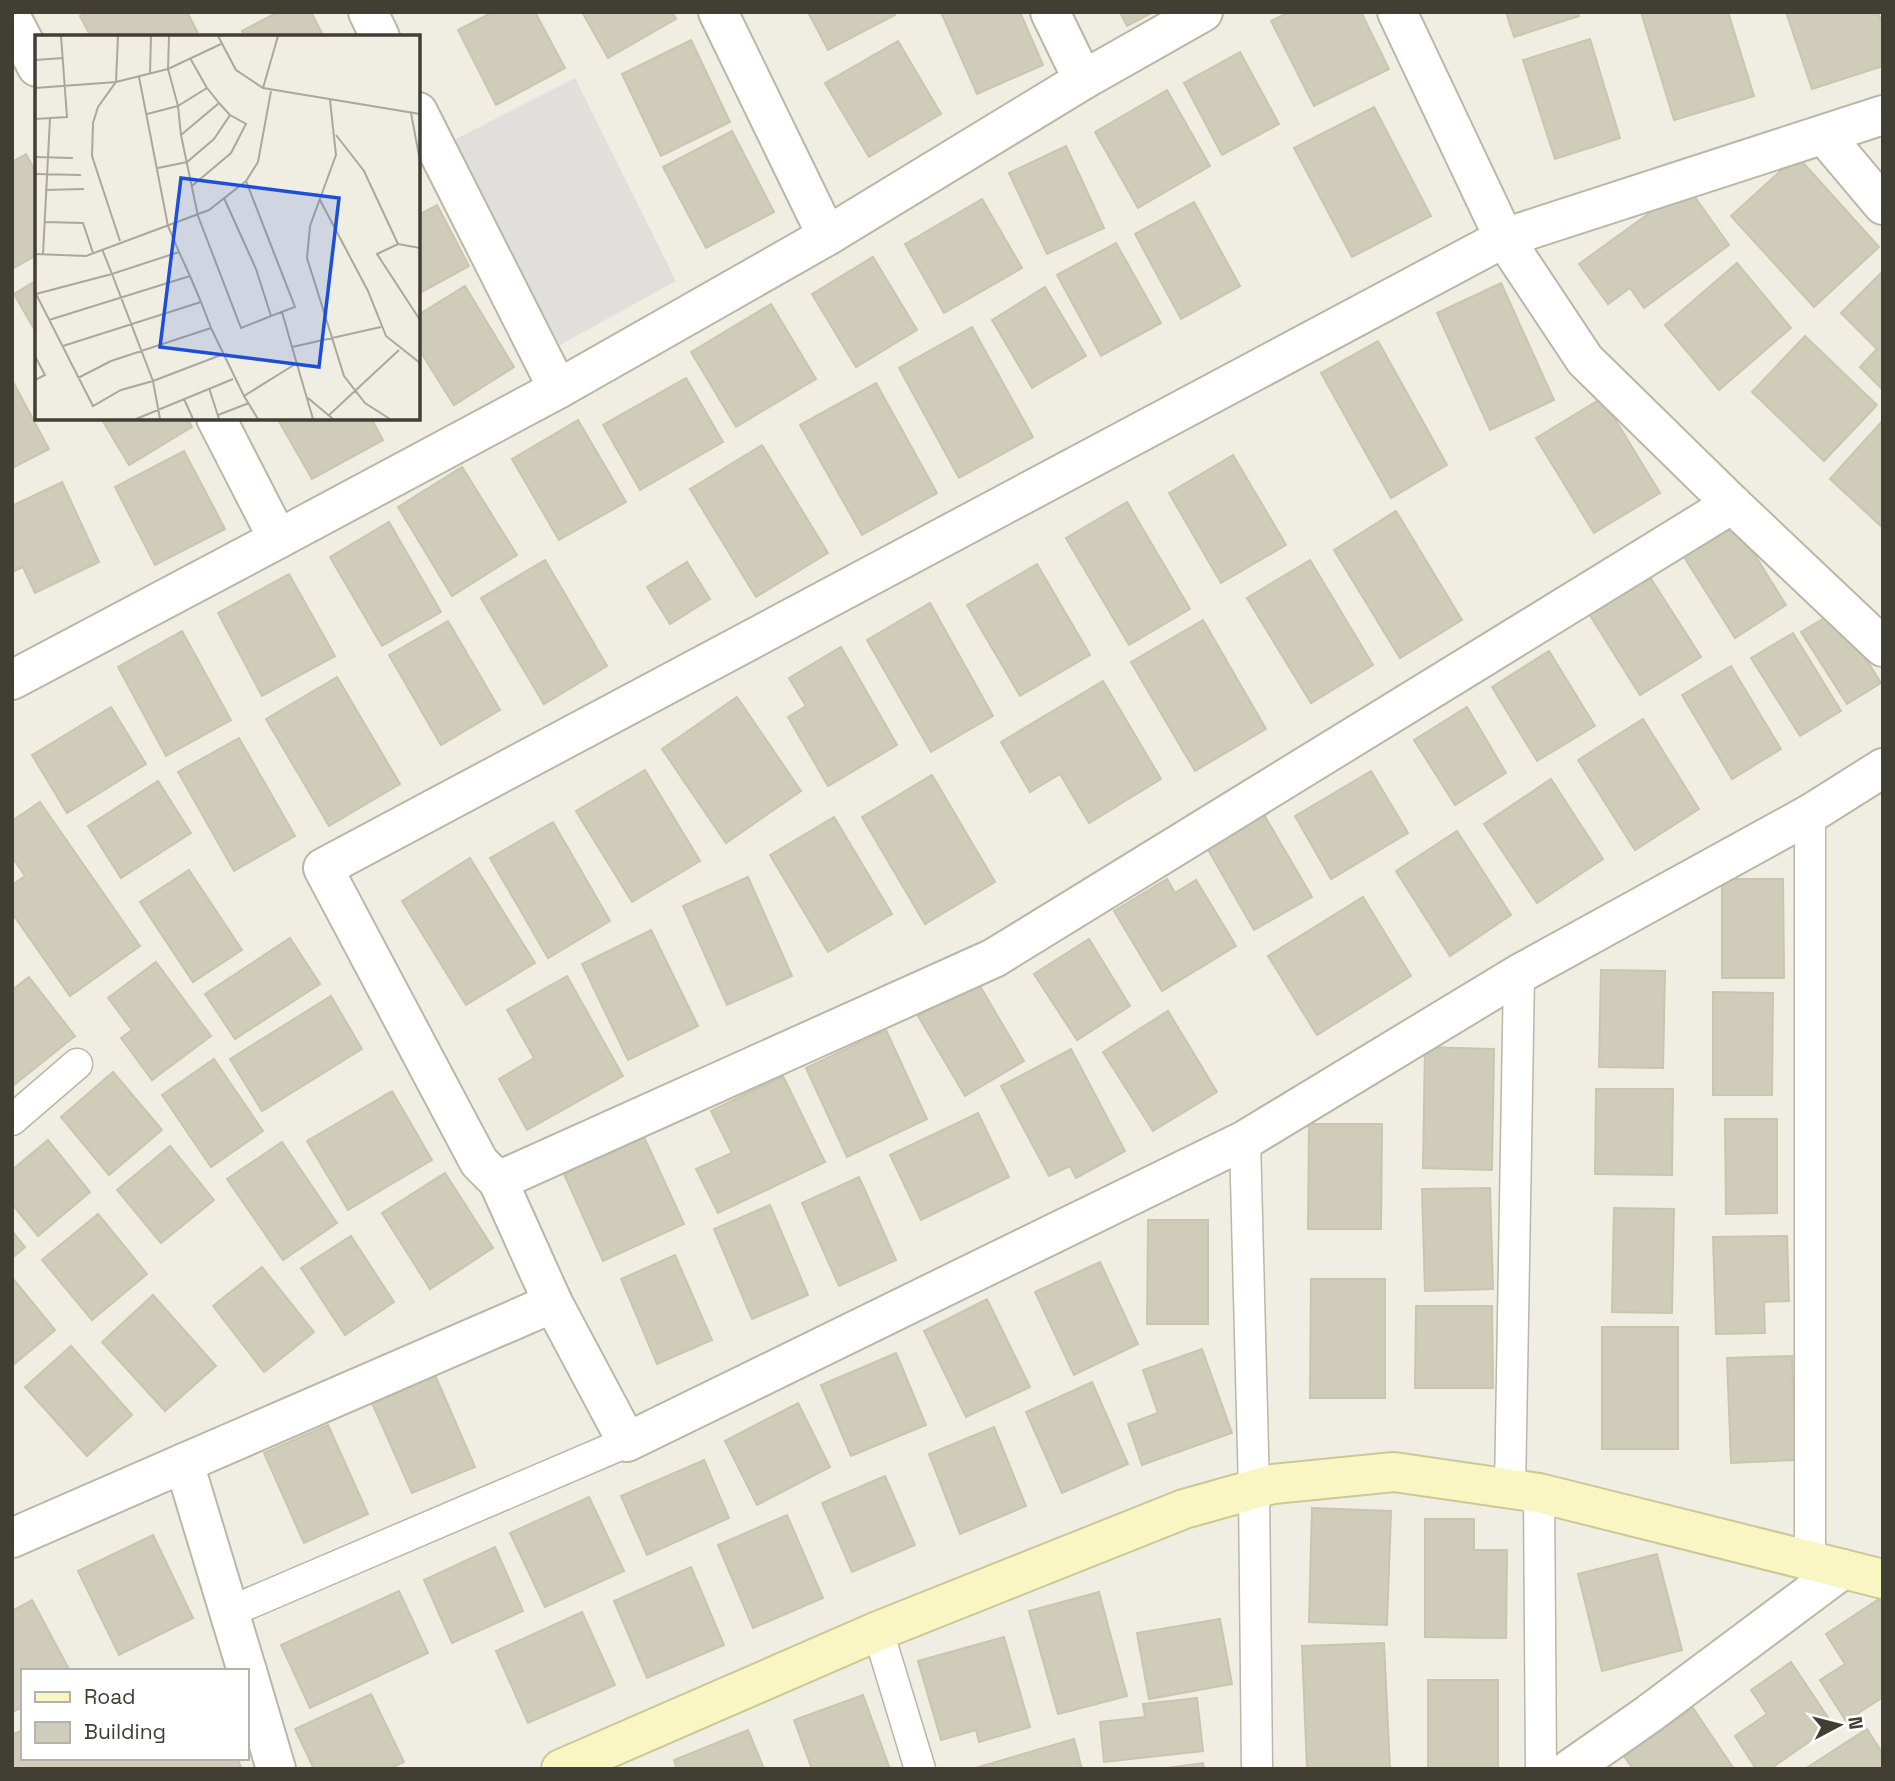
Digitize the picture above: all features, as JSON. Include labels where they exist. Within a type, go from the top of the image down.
[{"type":"street","points":[[368,12],[379,35]]},
{"type":"street","points":[[718,12],[827,236]]},
{"type":"street","points":[[1050,12],[1083,80]]},
{"type":"street","points":[[12,680],[558,389],[827,236],[1083,80],[1203,12]]},
{"type":"street","points":[[1397,12],[1504,238],[1585,360],[1883,647]]},
{"type":"street","points":[[12,19],[35,64]]},
{"type":"street","points":[[1883,115],[1504,238],[323,868],[479,1163],[498,1181],[552,1303],[627,1442],[1245,1140],[1520,974],[1810,814],[1883,768]]},
{"type":"street","points":[[420,116],[558,389]]},
{"type":"street","points":[[1824,135],[1883,205]]},
{"type":"street","points":[[217,420],[278,540]]},
{"type":"street","points":[[498,1181],[994,958],[1732,504]]},
{"type":"street","points":[[12,1537],[552,1303]]},
{"type":"street","points":[[184,1463],[246,1669]]},
{"type":"street","points":[[561,1769],[877,1632],[1184,1509],[1273,1484],[1394,1472],[1525,1492],[1883,1579]]},
{"type":"street","points":[[1570,1769],[1646,1716],[1826,1565]]},
{"type":"street","points":[[248,1674],[276,1769]]},
{"type":"lane","points":[[1810,814],[1826,1565]]},
{"type":"lane","points":[[1520,974],[1525,1492],[1541,1769]]},
{"type":"lane","points":[[12,1120],[76,1064]]},
{"type":"lane","points":[[1245,1140],[1254,1490],[1257,1769]]},
{"type":"lane","points":[[229,1612],[627,1442]]},
{"type":"lane","points":[[877,1632],[920,1769]]},
{"type":"shaded area","points":[[575,78],[676,281],[560,345],[448,143]]},
{"type":"building","points":[[88,12],[187,12],[199,35],[90,35],[80,16]]},
{"type":"building","points":[[278,12],[311,12],[323,35],[244,35],[242,31]]},
{"type":"building","points":[[493,12],[535,12],[565,68],[496,105],[458,30]]},
{"type":"building","points":[[582,12],[672,12],[676,19],[608,58]]},
{"type":"building","points":[[808,12],[893,12],[895,15],[828,50]]},
{"type":"building","points":[[941,12],[1020,12],[1043,65],[977,94]]},
{"type":"building","points":[[1120,12],[1153,12],[1127,26]]},
{"type":"building","points":[[1289,12],[1361,12],[1389,69],[1314,106],[1271,21]]},
{"type":"building","points":[[1506,12],[1578,12],[1579,16],[1514,37]]},
{"type":"building","points":[[1641,12],[1728,12],[1754,96],[1674,120]]},
{"type":"building","points":[[1786,12],[1878,12],[1883,27],[1883,66],[1812,89]]},
{"type":"building","points":[[1590,39],[1620,138],[1555,159],[1523,60]]},
{"type":"building","points":[[691,40],[730,122],[661,156],[622,74]]},
{"type":"building","points":[[898,41],[941,114],[869,157],[825,83]]},
{"type":"building","points":[[1240,52],[1279,124],[1222,155],[1184,83]]},
{"type":"building","points":[[1167,90],[1210,166],[1138,208],[1095,132]]},
{"type":"building","points":[[1374,107],[1431,216],[1352,257],[1294,148]]},
{"type":"building","points":[[732,131],[774,212],[706,248],[663,167]]},
{"type":"building","points":[[1066,146],[1104,228],[1047,254],[1009,173]]},
{"type":"building","points":[[26,154],[35,170],[35,256],[12,269],[12,162]]},
{"type":"building","points":[[1797,156],[1879,247],[1814,307],[1731,216]]},
{"type":"building","points":[[1687,186],[1729,245],[1644,308],[1630,288],[1608,304],[1579,264]]},
{"type":"building","points":[[982,199],[1022,268],[944,313],[905,244]]},
{"type":"building","points":[[1194,202],[1240,286],[1181,319],[1135,234]]},
{"type":"building","points":[[437,205],[469,266],[420,293],[420,214]]},
{"type":"building","points":[[1116,243],[1161,323],[1101,356],[1057,275]]},
{"type":"building","points":[[873,257],[917,330],[856,367],[812,294]]},
{"type":"building","points":[[1737,263],[1791,328],[1719,390],[1665,325]]},
{"type":"building","points":[[1883,271],[1883,390],[1860,367],[1877,349],[1841,313]]},
{"type":"building","points":[[35,281],[35,331],[14,294]]},
{"type":"building","points":[[1501,283],[1554,400],[1490,430],[1437,313]]},
{"type":"building","points":[[465,286],[514,367],[454,405],[420,351],[420,314]]},
{"type":"building","points":[[1045,287],[1086,356],[1032,388],[992,320]]},
{"type":"building","points":[[771,304],[816,379],[736,427],[691,352]]},
{"type":"building","points":[[972,327],[1033,437],[959,478],[899,368]]},
{"type":"building","points":[[1805,336],[1877,405],[1824,461],[1752,392]]},
{"type":"building","points":[[1378,341],[1447,465],[1391,498],[1321,373]]},
{"type":"building","points":[[686,378],[723,442],[640,490],[603,425]]},
{"type":"building","points":[[12,380],[49,449],[12,468]]},
{"type":"building","points":[[876,383],[937,493],[862,535],[800,425]]},
{"type":"building","points":[[1602,398],[1660,493],[1594,533],[1536,438]]},
{"type":"building","points":[[102,420],[188,420],[192,427],[129,465]]},
{"type":"building","points":[[278,420],[372,420],[383,440],[312,479]]},
{"type":"building","points":[[578,420],[626,502],[559,540],[512,459]]},
{"type":"building","points":[[1883,420],[1883,528],[1830,479]]},
{"type":"building","points":[[762,445],[828,553],[756,597],[690,489]]},
{"type":"building","points":[[184,451],[225,529],[155,565],[115,487]]},
{"type":"building","points":[[1233,455],[1286,545],[1221,583],[1169,493]]},
{"type":"building","points":[[462,467],[517,555],[452,596],[398,507]]},
{"type":"building","points":[[62,482],[99,562],[35,593],[23,567],[12,572],[12,506]]},
{"type":"building","points":[[1127,502],[1190,609],[1129,645],[1066,538]]},
{"type":"building","points":[[1396,511],[1462,620],[1400,658],[1334,550]]},
{"type":"building","points":[[1733,520],[1786,605],[1735,638],[1681,552]]},
{"type":"building","points":[[389,522],[441,612],[382,646],[330,557]]},
{"type":"building","points":[[545,560],[607,666],[544,704],[481,598]]},
{"type":"building","points":[[1310,560],[1373,665],[1311,703],[1247,598]]},
{"type":"building","points":[[687,562],[710,599],[670,624],[647,587]]},
{"type":"building","points":[[1037,564],[1090,655],[1020,696],[967,605]]},
{"type":"building","points":[[1646,571],[1701,657],[1640,695],[1586,609]]},
{"type":"building","points":[[289,574],[335,656],[262,696],[218,613]]},
{"type":"building","points":[[930,603],[993,716],[931,752],[867,640]]},
{"type":"building","points":[[1836,611],[1881,683],[1847,704],[1801,632]]},
{"type":"building","points":[[1203,620],[1266,729],[1195,771],[1131,662]]},
{"type":"building","points":[[448,621],[500,710],[441,745],[389,655]]},
{"type":"building","points":[[182,631],[231,720],[166,756],[118,667]]},
{"type":"building","points":[[1793,633],[1841,711],[1800,736],[1751,658]]},
{"type":"building","points":[[841,647],[897,745],[828,786],[788,717],[806,706],[789,678]]},
{"type":"building","points":[[1549,651],[1595,726],[1537,761],[1492,687]]},
{"type":"building","points":[[1731,666],[1781,749],[1732,779],[1682,695]]},
{"type":"building","points":[[337,677],[400,784],[329,826],[266,719]]},
{"type":"building","points":[[1103,681],[1161,779],[1089,823],[1060,774],[1030,792],[1001,742]]},
{"type":"building","points":[[737,697],[801,791],[726,843],[662,749]]},
{"type":"building","points":[[111,707],[146,764],[67,813],[32,755]]},
{"type":"building","points":[[1467,707],[1506,773],[1455,805],[1414,740]]},
{"type":"building","points":[[1643,719],[1699,809],[1635,850],[1578,760]]},
{"type":"building","points":[[239,738],[295,836],[234,871],[178,772]]},
{"type":"building","points":[[645,770],[700,861],[632,902],[576,811]]},
{"type":"building","points":[[1371,771],[1408,833],[1331,879],[1295,816]]},
{"type":"building","points":[[932,775],[995,882],[925,924],[862,817]]},
{"type":"building","points":[[1551,779],[1603,859],[1537,903],[1484,824]]},
{"type":"building","points":[[158,781],[191,833],[121,878],[88,826]]},
{"type":"building","points":[[40,802],[140,946],[70,996],[12,913],[12,885],[25,876],[12,857],[12,821]]},
{"type":"building","points":[[1263,813],[1312,897],[1254,930],[1206,846]]},
{"type":"building","points":[[834,817],[892,914],[828,952],[770,855]]},
{"type":"building","points":[[553,822],[610,921],[548,958],[490,858]]},
{"type":"building","points":[[1457,831],[1511,915],[1450,956],[1396,871]]},
{"type":"building","points":[[470,858],[535,963],[466,1005],[402,901]]},
{"type":"building","points":[[189,870],[242,950],[193,982],[140,902]]},
{"type":"building","points":[[748,877],[792,976],[727,1005],[683,906]]},
{"type":"building","points":[[1167,879],[1175,893],[1196,880],[1236,946],[1162,991],[1114,911]]},
{"type":"building","points":[[1722,879],[1783,879],[1784,978],[1722,978]]},
{"type":"building","points":[[1363,897],[1411,976],[1317,1035],[1268,956]]},
{"type":"building","points":[[651,930],[698,1026],[628,1060],[582,964]]},
{"type":"building","points":[[290,938],[320,984],[235,1039],[205,994]]},
{"type":"building","points":[[1089,939],[1130,1006],[1077,1040],[1034,974]]},
{"type":"building","points":[[156,962],[211,1036],[152,1080],[121,1038],[132,1030],[108,998]]},
{"type":"building","points":[[1601,970],[1665,971],[1663,1068],[1599,1067]]},
{"type":"building","points":[[567,976],[623,1076],[527,1130],[499,1079],[534,1058],[507,1010]]},
{"type":"building","points":[[29,977],[75,1036],[14,1085],[12,990]]},
{"type":"building","points":[[977,981],[1024,1061],[965,1096],[918,1016]]},
{"type":"building","points":[[1713,992],[1773,993],[1772,1095],[1713,1095]]},
{"type":"building","points":[[331,996],[362,1049],[262,1111],[230,1059]]},
{"type":"building","points":[[1168,1011],[1217,1092],[1153,1131],[1103,1052]]},
{"type":"building","points":[[886,1030],[927,1119],[847,1157],[806,1068]]},
{"type":"building","points":[[1425,1047],[1494,1049],[1492,1170],[1423,1168]]},
{"type":"building","points":[[1071,1049],[1125,1151],[1076,1178],[1070,1166],[1049,1176],[1001,1086]]},
{"type":"building","points":[[214,1059],[263,1131],[211,1167],[162,1095]]},
{"type":"building","points":[[113,1072],[162,1130],[109,1175],[61,1117]]},
{"type":"building","points":[[783,1076],[825,1162],[718,1213],[696,1169],[732,1153],[711,1111]]},
{"type":"building","points":[[1596,1089],[1673,1089],[1672,1175],[1595,1174]]},
{"type":"building","points":[[392,1091],[432,1160],[348,1210],[307,1141]]},
{"type":"building","points":[[978,1113],[1009,1177],[921,1220],[890,1155]]},
{"type":"building","points":[[1725,1119],[1777,1119],[1777,1213],[1726,1214]]},
{"type":"building","points":[[1309,1124],[1382,1124],[1381,1229],[1308,1229]]},
{"type":"building","points":[[644,1137],[684,1224],[603,1261],[564,1174]]},
{"type":"building","points":[[48,1140],[90,1192],[38,1236],[12,1204],[12,1170]]},
{"type":"building","points":[[282,1142],[337,1223],[283,1260],[227,1179]]},
{"type":"building","points":[[170,1146],[214,1200],[161,1243],[117,1190]]},
{"type":"building","points":[[445,1173],[493,1248],[430,1289],[382,1213]]},
{"type":"building","points":[[859,1177],[896,1260],[839,1286],[802,1203]]},
{"type":"building","points":[[1490,1188],[1493,1289],[1425,1291],[1422,1189]]},
{"type":"building","points":[[770,1205],[808,1295],[752,1319],[714,1229]]},
{"type":"building","points":[[1614,1208],[1674,1209],[1672,1313],[1612,1312]]},
{"type":"building","points":[[98,1214],[147,1274],[92,1320],[42,1260]]},
{"type":"building","points":[[1148,1220],[1208,1220],[1208,1324],[1147,1324]]},
{"type":"building","points":[[12,1231],[25,1247],[12,1258]]},
{"type":"building","points":[[351,1236],[394,1302],[345,1335],[301,1268]]},
{"type":"building","points":[[1787,1236],[1789,1301],[1764,1302],[1765,1333],[1716,1334],[1713,1237]]},
{"type":"building","points":[[675,1255],[712,1340],[657,1364],[621,1279]]},
{"type":"building","points":[[1100,1262],[1138,1344],[1074,1375],[1035,1292]]},
{"type":"building","points":[[262,1267],[314,1332],[264,1372],[213,1306]]},
{"type":"building","points":[[1311,1279],[1385,1279],[1385,1398],[1310,1398]]},
{"type":"building","points":[[14,1280],[55,1330],[12,1366],[12,1282]]},
{"type":"building","points":[[153,1295],[216,1366],[165,1411],[102,1342]]},
{"type":"building","points":[[987,1299],[1030,1387],[966,1417],[924,1331]]},
{"type":"building","points":[[1416,1306],[1492,1306],[1493,1388],[1415,1388]]},
{"type":"building","points":[[1602,1327],[1678,1327],[1678,1449],[1602,1449]]},
{"type":"building","points":[[71,1346],[132,1415],[87,1456],[25,1387]]},
{"type":"building","points":[[1202,1349],[1232,1433],[1142,1465],[1128,1424],[1158,1413],[1143,1370]]},
{"type":"building","points":[[896,1353],[926,1425],[851,1456],[821,1385]]},
{"type":"building","points":[[1792,1356],[1796,1460],[1731,1463],[1727,1358]]},
{"type":"building","points":[[435,1375],[475,1467],[412,1493],[372,1403]]},
{"type":"building","points":[[1092,1382],[1128,1464],[1062,1493],[1026,1412]]},
{"type":"building","points":[[798,1403],[830,1467],[757,1505],[725,1441]]},
{"type":"building","points":[[328,1425],[368,1514],[304,1543],[264,1453]]},
{"type":"building","points":[[994,1427],[1026,1506],[960,1534],[929,1454]]},
{"type":"building","points":[[704,1460],[729,1518],[647,1555],[621,1496]]},
{"type":"building","points":[[885,1476],[915,1545],[852,1572],[822,1503]]},
{"type":"building","points":[[589,1497],[624,1571],[545,1607],[510,1533]]},
{"type":"building","points":[[1312,1508],[1391,1511],[1387,1625],[1309,1622]]},
{"type":"building","points":[[787,1515],[823,1598],[753,1628],[718,1545]]},
{"type":"building","points":[[1425,1519],[1474,1519],[1474,1550],[1507,1550],[1506,1638],[1425,1637]]},
{"type":"building","points":[[153,1535],[193,1618],[119,1655],[78,1571]]},
{"type":"building","points":[[495,1547],[523,1611],[452,1643],[424,1580]]},
{"type":"building","points":[[1657,1554],[1682,1650],[1602,1671],[1578,1574]]},
{"type":"building","points":[[691,1567],[724,1645],[647,1678],[614,1601]]},
{"type":"building","points":[[399,1591],[428,1653],[310,1708],[281,1645]]},
{"type":"building","points":[[1099,1592],[1127,1696],[1058,1714],[1029,1611]]},
{"type":"building","points":[[1879,1599],[1883,1605],[1883,1697],[1846,1721],[1820,1680],[1845,1664],[1826,1634]]},
{"type":"building","points":[[32,1600],[69,1669],[21,1669],[21,1708],[12,1712],[12,1611]]},
{"type":"building","points":[[582,1612],[615,1685],[528,1723],[496,1651]]},
{"type":"building","points":[[1220,1619],[1232,1684],[1149,1699],[1137,1633]]},
{"type":"building","points":[[1004,1637],[1030,1727],[979,1742],[976,1730],[941,1740],[918,1661]]},
{"type":"building","points":[[1384,1643],[1390,1769],[1307,1769],[1302,1646]]},
{"type":"building","points":[[1791,1662],[1833,1725],[1770,1769],[1756,1769],[1735,1736],[1767,1714],[1751,1690]]},
{"type":"building","points":[[1428,1680],[1498,1680],[1498,1769],[1428,1769]]},
{"type":"building","points":[[371,1694],[404,1762],[389,1769],[314,1769],[295,1729]]},
{"type":"building","points":[[863,1695],[890,1769],[812,1769],[794,1720]]},
{"type":"building","points":[[1197,1698],[1203,1751],[1104,1762],[1100,1722],[1145,1717],[1143,1704]]},
{"type":"building","points":[[1693,1708],[1734,1769],[1633,1769],[1624,1756]]},
{"type":"building","points":[[1867,1729],[1883,1754],[1883,1769],[1805,1769]]},
{"type":"building","points":[[748,1730],[764,1769],[677,1769],[674,1760]]},
{"type":"building","points":[[21,1731],[21,1760],[238,1760],[242,1769],[12,1769],[12,1735]]},
{"type":"building","points":[[1074,1739],[1082,1769],[972,1769]]},
{"type":"building","points":[[1203,1763],[1204,1769],[1160,1769]]}]
